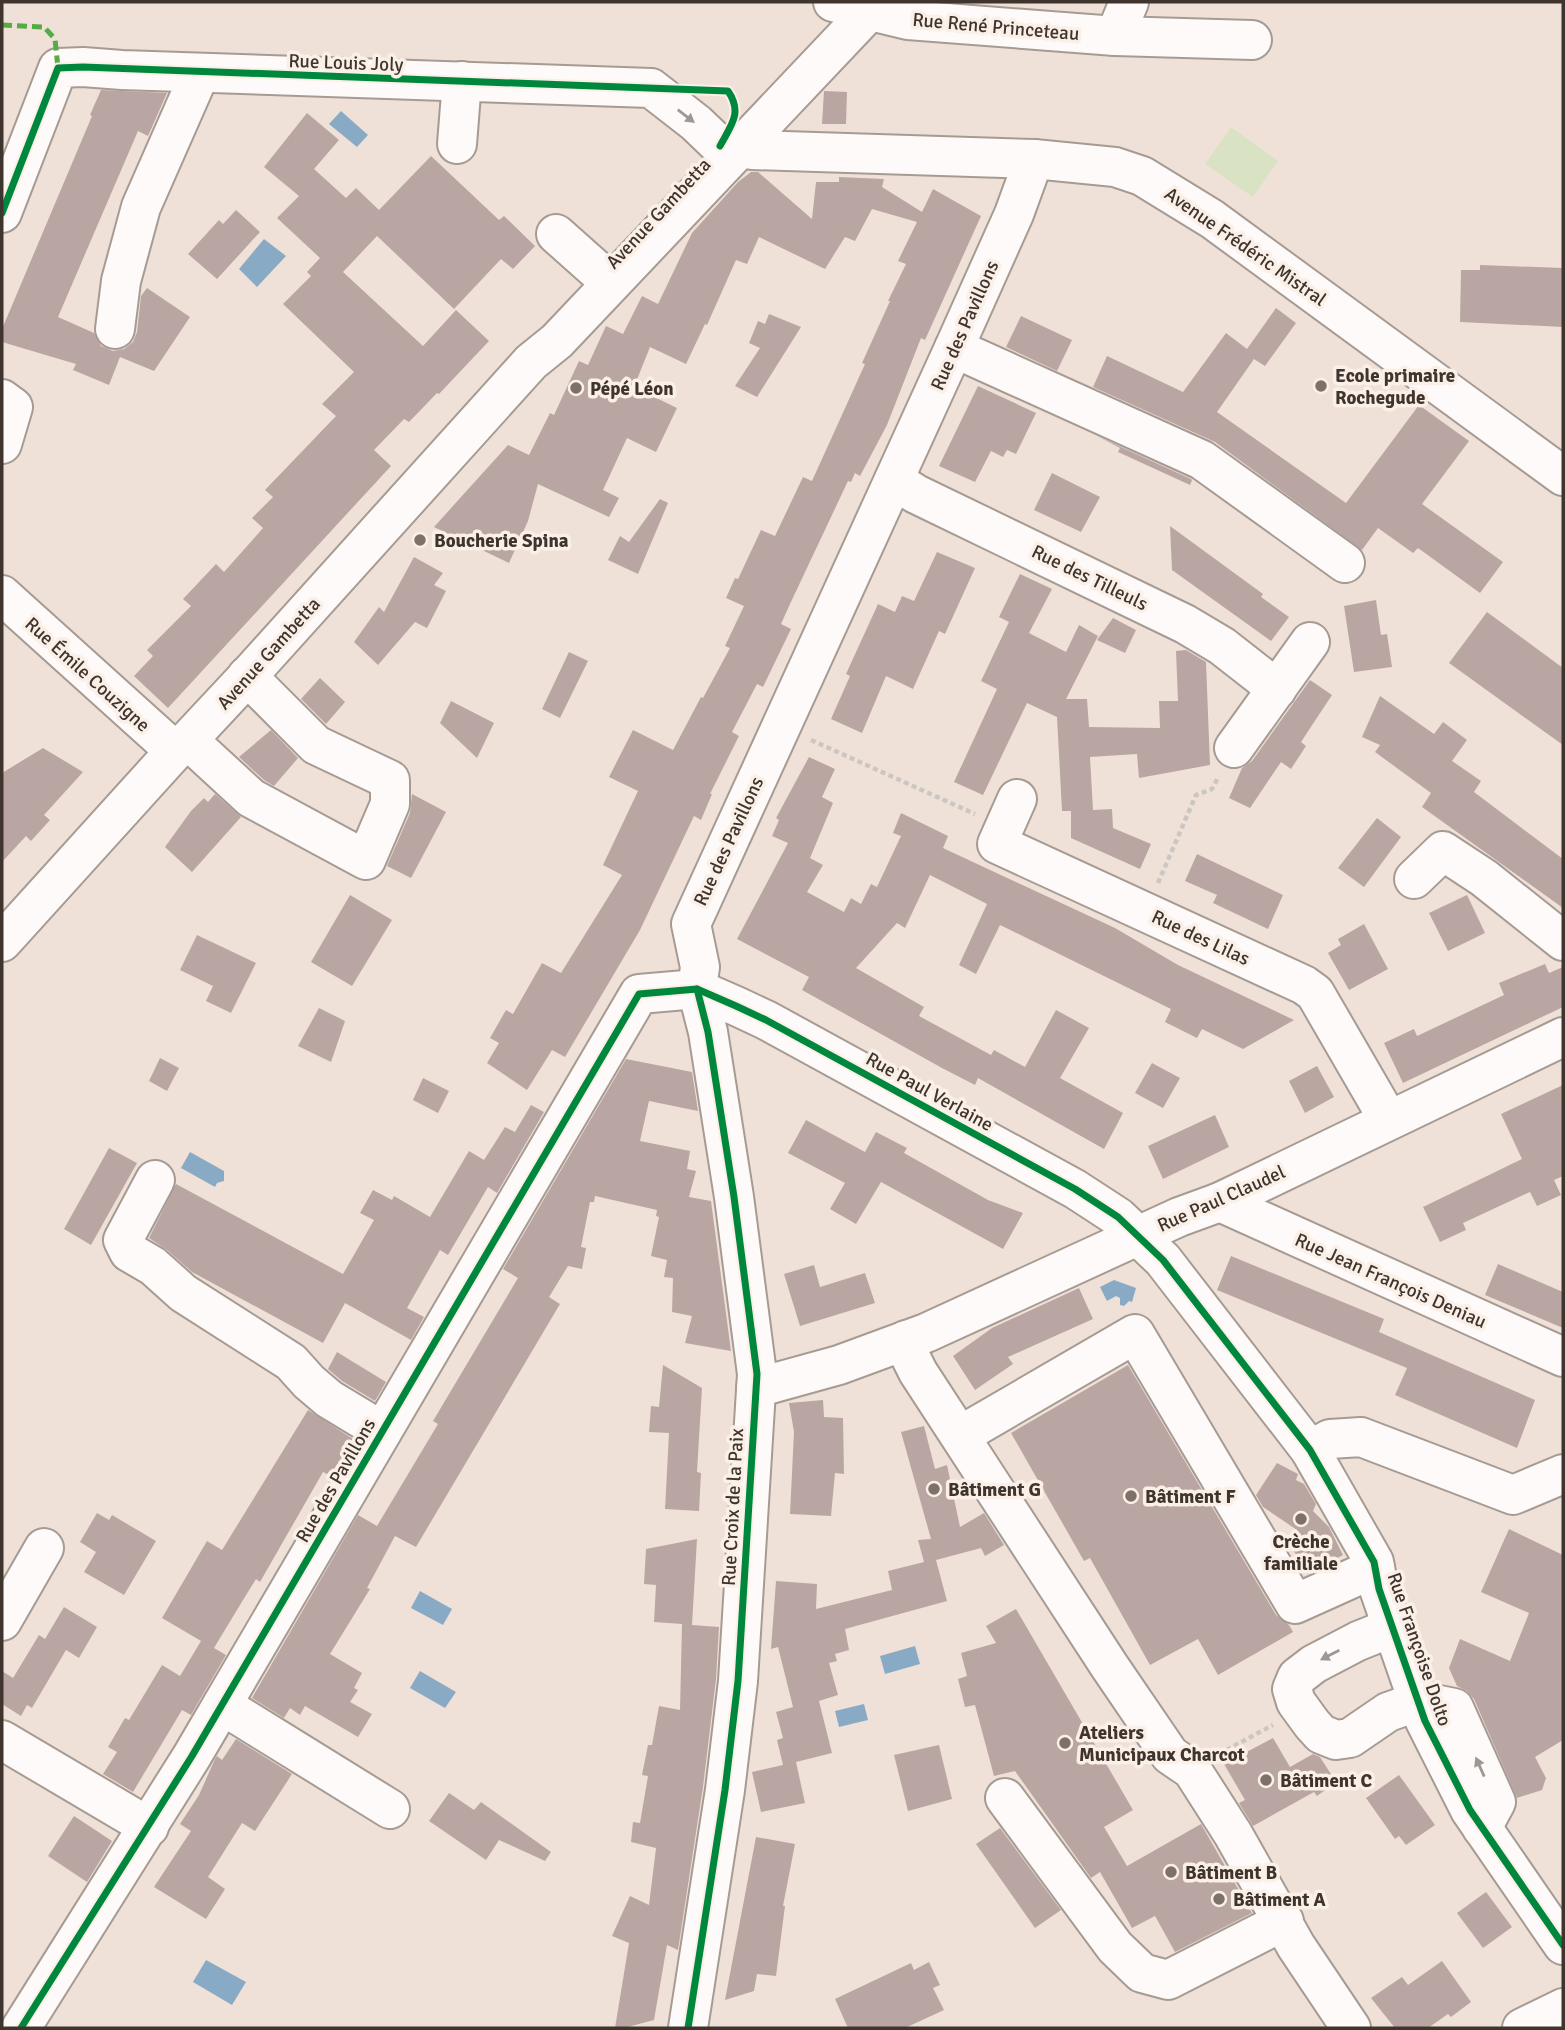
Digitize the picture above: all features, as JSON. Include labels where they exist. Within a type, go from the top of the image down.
[{"type":"street","name":"Rue René Princeteau","points":[[853,4],[908,20],[1122,19],[1252,40]]},
{"type":"street","points":[[544,352],[577,335],[739,158],[736,147],[853,4]]},
{"type":"street","name":"Rue Louis Joly","points":[[2,213],[58,68],[651,88],[696,124],[736,147]]},
{"type":"street","points":[[115,329],[121,281],[141,207],[200,73]]},
{"type":"street","points":[[457,144],[462,81]]},
{"type":"street","name":"Avenue Frédéric Mistral","points":[[736,147],[1034,159],[1115,167],[1142,176],[1212,219],[1563,476]]},
{"type":"street","name":"Avenue Gambetta","points":[[2,942],[544,352],[538,342],[601,274],[736,147]]},
{"type":"street","name":"Rue des Pavillons","points":[[22,2028],[149,1827],[222,1705],[639,994],[697,989],[700,967],[691,924],[954,348],[1014,214],[1034,159]]},
{"type":"street","points":[[556,234],[601,274]]},
{"type":"street","points":[[954,348],[1202,460],[1345,562]]},
{"type":"street","name":"Rue des Tilleuls","points":[[894,480],[916,494],[1185,624],[1222,646],[1277,689]]},
{"type":"street","name":"Rue Émile Couzigne","points":[[2,595],[182,746],[251,798],[366,860],[390,804],[390,780],[316,745],[247,676]]},
{"type":"street","points":[[1234,748],[1310,642]]},
{"type":"street","name":"Rue des Lilas","points":[[1011,813],[997,844],[1304,985],[1315,993],[1388,1119]]},
{"type":"street","points":[[1414,878],[1443,851],[1484,878],[1563,941]]},
{"type":"street","name":"Rue Paul Verlaine","points":[[697,989],[766,1020],[1075,1189],[1118,1216],[1139,1235]]},
{"type":"street","name":"Rue Croix de la Paix","points":[[688,2028],[725,1790],[738,1681],[757,1374],[734,1198],[708,1032],[697,989]]},
{"type":"street","name":"Rue Paul Claudel","points":[[755,1388],[839,1365],[926,1334],[1179,1217],[1220,1202],[1563,1037]]},
{"type":"street","points":[[155,1180],[123,1240],[129,1252],[153,1266],[183,1293],[291,1362],[329,1399],[382,1431]]},
{"type":"street","name":"Rue Jean François Deniau","points":[[1220,1202],[1563,1357]]},
{"type":"street","name":"Rue Françoise Dolto","points":[[1139,1235],[1163,1260],[1310,1450],[1375,1567],[1379,1589],[1425,1721],[1470,1810],[1563,1945]]},
{"type":"street","points":[[961,1435],[1135,1334],[1295,1604],[1375,1567]]},
{"type":"street","points":[[906,1340],[918,1372],[1170,1755],[1192,1770],[1233,1834],[1296,1946],[1351,2028]]},
{"type":"street","points":[[1310,1450],[1330,1439],[1361,1437],[1513,1495],[1563,1474]]},
{"type":"street","points":[[2,1621],[44,1548]]},
{"type":"street","name":"Rue Françoise Dolto","points":[[1393,1628],[1358,1641],[1314,1664],[1297,1677],[1292,1689],[1296,1702],[1321,1734],[1336,1740],[1350,1738],[1388,1712],[1419,1701]]},
{"type":"street","points":[[222,1705],[390,1809]]},
{"type":"street","points":[[2,1740],[149,1827]]},
{"type":"street","points":[[1005,1798],[1115,1947],[1142,1973],[1168,1980],[1284,1921]]},
{"type":"street","points":[[1522,2028],[1563,2008]]},
{"type":"path","points":[[781,727],[1011,813]]},
{"type":"path","points":[[1145,911],[1196,795],[1212,789],[1234,748]]},
{"type":"path","points":[[1192,1770],[1301,1709]]},
{"type":"green space","points":[[1231,127],[1278,161],[1253,197],[1205,164]]},
{"type":"water","points":[[341,111],[368,135],[357,147],[329,124]]},
{"type":"water","points":[[264,239],[286,256],[257,287],[239,269]]},
{"type":"water","points":[[190,1152],[224,1171],[224,1181],[217,1183],[215,1187],[181,1168]]},
{"type":"water","points":[[1114,1280],[1136,1288],[1132,1302],[1120,1305],[1120,1298],[1116,1296],[1107,1301],[1100,1287]]},
{"type":"water","points":[[420,1591],[452,1609],[443,1625],[411,1608]]},
{"type":"water","points":[[915,1646],[920,1664],[885,1674],[880,1656]]},
{"type":"water","points":[[420,1671],[456,1692],[445,1708],[410,1688]]},
{"type":"water","points":[[864,1704],[868,1720],[839,1727],[835,1711]]},
{"type":"water","points":[[206,1960],[246,1982],[232,2005],[193,1982]]},
{"type":"building","points":[[101,90],[167,93],[148,136],[138,131],[58,317],[94,333],[101,346],[113,351],[124,349],[133,342],[137,332],[141,296],[147,288],[190,317],[154,371],[120,357],[109,385],[73,370],[76,364],[2,342],[2,329]]},
{"type":"building","points":[[824,91],[847,92],[846,124],[822,124]]},
{"type":"building","points":[[307,113],[339,140],[314,169],[346,198],[356,188],[379,210],[431,156],[499,220],[504,216],[535,246],[513,269],[501,259],[454,309],[377,236],[343,272],[423,346],[456,310],[489,341],[439,394],[409,422],[404,419],[374,450],[391,466],[168,708],[134,676],[153,656],[147,650],[191,606],[183,599],[216,564],[224,572],[263,528],[252,518],[273,497],[265,490],[336,416],[322,404],[354,372],[283,304],[311,276],[307,272],[320,258],[277,218],[299,196],[264,167]]},
{"type":"building","points":[[751,172],[758,172],[812,219],[816,182],[839,182],[839,177],[884,179],[882,187],[922,212],[933,189],[981,216],[925,340],[921,338],[887,425],[860,476],[855,473],[851,482],[848,481],[790,604],[781,624],[791,629],[763,687],[757,684],[732,732],[739,736],[710,794],[701,820],[694,816],[640,930],[565,1057],[552,1050],[527,1090],[487,1063],[499,1043],[490,1038],[506,1010],[513,1014],[542,963],[561,973],[622,875],[603,865],[638,791],[609,777],[633,730],[673,750],[701,697],[703,698],[730,648],[725,646],[744,606],[726,598],[761,530],[775,536],[803,477],[812,481],[865,364],[862,363],[906,264],[898,261],[917,222],[872,209],[855,241],[845,237],[825,269],[759,237],[747,264],[736,260],[686,364],[650,347],[634,387],[677,408],[656,452],[627,438],[603,490],[619,498],[609,517],[538,484],[528,521],[509,563],[434,527],[508,445],[529,455],[550,413],[554,415],[579,361],[588,365],[606,326],[623,334],[642,296],[658,304],[692,233],[738,182]]},
{"type":"building","points":[[236,210],[260,232],[217,279],[188,254],[219,220],[223,224]]},
{"type":"building","points":[[1480,265],[1563,268],[1563,327],[1460,322],[1461,270],[1480,270]]},
{"type":"building","points":[[1276,308],[1296,323],[1265,366],[1254,359],[1217,412],[1346,503],[1419,405],[1469,441],[1422,504],[1503,562],[1480,593],[1418,548],[1413,553],[1378,528],[1362,550],[1215,442],[1093,387],[1107,356],[1183,392],[1226,333],[1247,349]]},
{"type":"building","points":[[769,314],[801,327],[757,397],[735,386],[760,348],[749,343],[758,321],[765,324]]},
{"type":"building","points":[[1021,316],[1072,340],[1057,371],[1006,347]]},
{"type":"building","points":[[978,386],[1036,413],[1016,454],[1007,450],[1003,457],[991,451],[975,482],[939,466]]},
{"type":"building","points":[[1097,436],[1191,479],[1190,485],[1118,452],[1120,448]]},
{"type":"building","points":[[1052,473],[1100,497],[1081,532],[1034,510]]},
{"type":"building","points":[[660,499],[668,503],[638,574],[608,560],[620,536],[629,542]]},
{"type":"building","points":[[1170,526],[1263,594],[1261,597],[1289,617],[1271,641],[1172,570]]},
{"type":"building","points":[[937,552],[975,568],[945,634],[939,631],[913,689],[886,676],[862,733],[831,719],[850,676],[846,674],[878,604],[895,612],[902,596],[914,601]]},
{"type":"building","points":[[414,557],[443,573],[434,585],[446,591],[427,628],[415,622],[378,665],[354,642],[379,607],[384,612]]},
{"type":"building","points":[[1020,574],[1052,589],[1029,633],[1066,652],[1079,625],[1098,636],[1066,699],[1087,699],[1089,727],[1160,728],[1159,701],[1178,701],[1176,651],[1186,650],[1206,662],[1210,765],[1139,778],[1137,754],[1090,757],[1093,810],[1112,809],[1113,828],[1151,844],[1140,869],[1071,838],[1071,811],[1062,811],[1057,717],[1027,703],[983,795],[954,782],[997,689],[981,681],[1009,622],[999,617]]},
{"type":"building","points":[[1376,600],[1381,635],[1387,634],[1392,667],[1354,672],[1344,606]]},
{"type":"building","points":[[1487,612],[1563,668],[1563,745],[1449,663]]},
{"type":"building","points":[[1113,618],[1136,630],[1125,653],[1097,640]]},
{"type":"building","points":[[569,652],[588,661],[560,718],[542,709]]},
{"type":"building","points":[[320,678],[345,702],[326,724],[301,699]]},
{"type":"building","points":[[1310,680],[1332,695],[1301,742],[1306,746],[1291,769],[1281,762],[1250,808],[1229,798],[1242,768],[1252,761]]},
{"type":"building","points":[[1380,696],[1434,734],[1443,722],[1467,740],[1452,761],[1481,781],[1474,792],[1563,859],[1563,908],[1422,807],[1431,793],[1375,752],[1380,745],[1362,737]]},
{"type":"building","points":[[451,701],[494,723],[477,758],[440,723]]},
{"type":"building","points":[[271,730],[298,758],[274,786],[239,757]]},
{"type":"building","points":[[43,748],[83,772],[44,815],[50,820],[31,841],[26,836],[2,862],[2,773]]},
{"type":"building","points":[[809,757],[835,769],[822,797],[833,803],[810,858],[823,865],[807,892],[844,912],[851,898],[861,904],[871,884],[877,887],[901,836],[893,833],[901,813],[948,836],[943,848],[1115,928],[1178,965],[1294,1020],[1243,1049],[1202,1029],[1197,1038],[1165,1022],[1171,1009],[1000,925],[976,974],[959,965],[987,904],[930,875],[905,928],[897,923],[856,968],[924,1007],[919,1016],[991,1055],[994,1050],[1025,1067],[1056,1010],[1089,1028],[1060,1078],[1123,1113],[1104,1149],[978,1078],[975,1085],[942,1068],[802,990],[809,977],[737,939],[788,843],[772,836],[779,820],[776,818]]},
{"type":"building","points":[[215,794],[241,817],[192,872],[165,847],[191,811],[204,798],[208,802]]},
{"type":"building","points":[[412,794],[446,812],[411,878],[387,866],[410,813]]},
{"type":"building","points":[[1377,818],[1401,837],[1364,887],[1338,868]]},
{"type":"building","points":[[1197,854],[1283,895],[1268,929],[1213,903],[1217,895],[1185,881]]},
{"type":"building","points":[[350,895],[392,920],[352,986],[311,962]]},
{"type":"building","points":[[1467,895],[1485,933],[1448,951],[1429,913]]},
{"type":"building","points":[[1364,924],[1388,969],[1349,990],[1328,953],[1341,945],[1338,939]]},
{"type":"building","points":[[197,935],[256,963],[231,1013],[206,1001],[213,986],[180,970]]},
{"type":"building","points":[[1545,964],[1549,973],[1563,967],[1563,1007],[1403,1083],[1384,1043],[1414,1029],[1417,1036],[1504,995],[1499,983]]},
{"type":"building","points":[[319,1008],[345,1021],[331,1062],[298,1046]]},
{"type":"building","points":[[160,1058],[179,1068],[167,1091],[149,1081]]},
{"type":"building","points":[[626,1059],[692,1072],[698,1111],[649,1101],[640,1141],[690,1151],[687,1169],[696,1171],[689,1197],[711,1201],[731,1351],[685,1343],[692,1316],[672,1312],[673,1278],[664,1277],[667,1260],[651,1256],[659,1217],[656,1216],[657,1210],[595,1196],[594,1202],[590,1202],[581,1247],[586,1248],[582,1269],[568,1266],[549,1297],[560,1304],[416,1547],[395,1536],[367,1588],[370,1589],[330,1654],[362,1673],[354,1688],[358,1690],[350,1702],[372,1714],[358,1737],[305,1706],[300,1715],[290,1708],[284,1718],[252,1698],[358,1515],[377,1526],[438,1424],[433,1421],[518,1278],[503,1269]]},
{"type":"building","points":[[1152,1063],[1180,1078],[1163,1108],[1135,1093]]},
{"type":"building","points":[[1317,1066],[1334,1097],[1305,1113],[1289,1081]]},
{"type":"building","points":[[423,1078],[449,1091],[438,1113],[413,1100]]},
{"type":"building","points":[[1563,1085],[1563,1176],[1554,1180],[1561,1195],[1537,1206],[1530,1192],[1463,1223],[1466,1230],[1440,1242],[1423,1207],[1522,1159],[1501,1114]]},
{"type":"building","points":[[531,1105],[544,1112],[497,1193],[488,1187],[448,1255],[440,1250],[407,1308],[424,1317],[411,1340],[345,1303],[323,1343],[192,1272],[149,1238],[176,1184],[343,1274],[374,1220],[360,1213],[373,1190],[392,1200],[394,1196],[430,1217],[469,1151],[484,1160],[505,1127],[515,1132]]},
{"type":"building","points":[[1215,1115],[1229,1147],[1163,1179],[1148,1146]]},
{"type":"building","points":[[806,1120],[865,1152],[876,1132],[907,1148],[904,1153],[988,1200],[1023,1213],[1003,1249],[881,1182],[856,1224],[830,1209],[845,1183],[788,1153]]},
{"type":"building","points":[[109,1148],[137,1163],[91,1245],[64,1229]]},
{"type":"building","points":[[1231,1256],[1384,1319],[1379,1332],[1535,1400],[1517,1448],[1395,1395],[1407,1368],[1217,1290]]},
{"type":"building","points":[[1498,1264],[1563,1292],[1563,1328],[1485,1295]]},
{"type":"building","points":[[814,1265],[820,1287],[865,1273],[875,1303],[800,1326],[784,1274]]},
{"type":"building","points":[[1079,1288],[1093,1319],[1008,1357],[1013,1364],[975,1390],[953,1356],[992,1328]]},
{"type":"building","points":[[337,1352],[386,1382],[375,1401],[328,1369]]},
{"type":"building","points":[[663,1365],[702,1388],[697,1472],[701,1473],[699,1511],[665,1509],[669,1433],[649,1432],[651,1406],[659,1407]]},
{"type":"building","name":"Bâtiment F","points":[[1128,1365],[1276,1615],[1289,1625],[1293,1632],[1218,1675],[1198,1639],[1150,1665],[1090,1558],[1084,1561],[1011,1433]]},
{"type":"building","points":[[823,1400],[824,1417],[843,1418],[844,1474],[835,1473],[831,1516],[790,1514],[794,1432],[789,1403]]},
{"type":"building","points":[[308,1410],[353,1439],[331,1476],[323,1472],[260,1582],[256,1579],[214,1648],[226,1655],[191,1715],[182,1710],[133,1792],[103,1774],[117,1752],[108,1747],[125,1718],[129,1720],[162,1665],[180,1676],[201,1641],[213,1648],[162,1618],[207,1541],[222,1550]]},
{"type":"building","points":[[924,1426],[935,1469],[947,1465],[960,1527],[984,1513],[1004,1545],[985,1556],[981,1548],[936,1560],[947,1601],[845,1629],[849,1650],[835,1654],[837,1661],[829,1663],[838,1695],[819,1701],[832,1753],[796,1762],[805,1803],[761,1812],[752,1772],[783,1765],[777,1740],[783,1738],[776,1712],[793,1707],[778,1647],[771,1649],[776,1581],[817,1584],[816,1609],[892,1590],[888,1571],[924,1562],[918,1540],[931,1539],[901,1432]]},
{"type":"building","name":"Crèche familiale","points":[[1277,1463],[1298,1474],[1296,1480],[1304,1484],[1316,1504],[1313,1511],[1329,1527],[1343,1555],[1307,1574],[1290,1544],[1297,1530],[1263,1507],[1256,1495]]},
{"type":"building","points":[[97,1513],[109,1520],[112,1515],[156,1541],[124,1595],[84,1572],[96,1552],[80,1542]]},
{"type":"building","points":[[1509,1529],[1563,1555],[1563,1740],[1535,1757],[1546,1778],[1542,1790],[1517,1798],[1474,1699],[1467,1691],[1457,1686],[1449,1668],[1460,1639],[1510,1661],[1529,1613],[1481,1592]]},
{"type":"building","points":[[697,1539],[692,1625],[719,1627],[716,1679],[703,1787],[678,1950],[667,1945],[654,2020],[615,2028],[629,1943],[612,1936],[630,1896],[649,1905],[656,1848],[631,1842],[633,1822],[640,1823],[648,1776],[642,1775],[648,1745],[652,1745],[659,1706],[680,1710],[682,1624],[654,1622],[656,1585],[644,1584],[646,1549]]},
{"type":"building","points":[[64,1607],[97,1627],[79,1658],[66,1650],[32,1708],[27,1705],[21,1716],[2,1704],[2,1671],[13,1678],[39,1635],[45,1639]]},
{"type":"building","points":[[1016,1609],[1133,1810],[1104,1827],[1127,1866],[1201,1824],[1252,1913],[1175,1952],[1155,1916],[1132,1928],[1100,1872],[1091,1878],[1015,1771],[994,1776],[975,1705],[965,1707],[958,1679],[967,1676],[961,1653],[996,1643],[986,1626]]},
{"type":"building","name":"Bâtiment C","points":[[1273,1738],[1290,1767],[1313,1754],[1320,1757],[1336,1782],[1317,1796],[1314,1792],[1253,1826],[1239,1803],[1245,1800],[1224,1764]]},
{"type":"building","points":[[236,1739],[292,1774],[255,1831],[242,1823],[208,1877],[225,1889],[206,1919],[154,1887],[191,1831],[180,1824],[199,1795],[215,1759],[217,1756],[222,1760]]},
{"type":"building","points":[[939,1745],[952,1799],[908,1811],[894,1755]]},
{"type":"building","points":[[1399,1775],[1435,1825],[1406,1845],[1399,1836],[1395,1839],[1366,1798]]},
{"type":"building","points":[[449,1793],[474,1810],[481,1802],[551,1852],[545,1861],[499,1840],[486,1860],[429,1821]]},
{"type":"building","points":[[74,1816],[112,1841],[87,1882],[48,1856]]},
{"type":"building","points":[[1000,1828],[1061,1910],[1035,1928],[976,1844]]},
{"type":"building","points":[[756,1837],[795,1844],[783,1906],[776,1976],[757,1974],[754,1991],[725,2000]]},
{"type":"building","points":[[1486,1892],[1512,1927],[1483,1948],[1457,1913]]},
{"type":"building","points":[[1442,1961],[1471,2002],[1451,2017],[1448,2014],[1428,2028],[1395,2028],[1371,1998],[1402,1977],[1408,1985]]},
{"type":"building","points":[[929,1962],[940,1985],[933,1988],[944,2010],[905,2028],[848,2028],[835,1999],[911,1963],[914,1970]]},
{"type":"marked path","points":[[2,25],[44,27],[55,39],[58,68]]},
{"type":"cycle path","points":[[2,213],[58,68],[728,91],[735,106],[735,113],[720,146]]},
{"type":"cycle path","points":[[21,2028],[192,1756],[639,994],[697,989],[766,1020],[1075,1189],[1118,1217],[1163,1260],[1310,1450],[1374,1562],[1379,1589],[1425,1721],[1470,1810],[1563,1945]]},
{"type":"cycle path","points":[[688,2028],[725,1790],[738,1681],[757,1374],[734,1197],[708,1032],[697,989]]},
{"type":"place","name":"Ecole primaire Rochegude","points":[[1321,386]]},
{"type":"place","name":"Pépé Léon","points":[[576,388]]},
{"type":"place","name":"Boucherie Spina","points":[[420,540]]},
{"type":"place","name":"Bâtiment G","points":[[934,1489]]},
{"type":"place","name":"Bâtiment F","points":[[1131,1496]]},
{"type":"place","name":"Crèche familiale","points":[[1301,1519]]},
{"type":"place","name":"Ateliers Municipaux Charcot","points":[[1065,1743]]},
{"type":"place","name":"Bâtiment C","points":[[1266,1780]]},
{"type":"place","name":"Bâtiment B","points":[[1171,1872]]},
{"type":"place","name":"Bâtiment A","points":[[1219,1899]]}]
